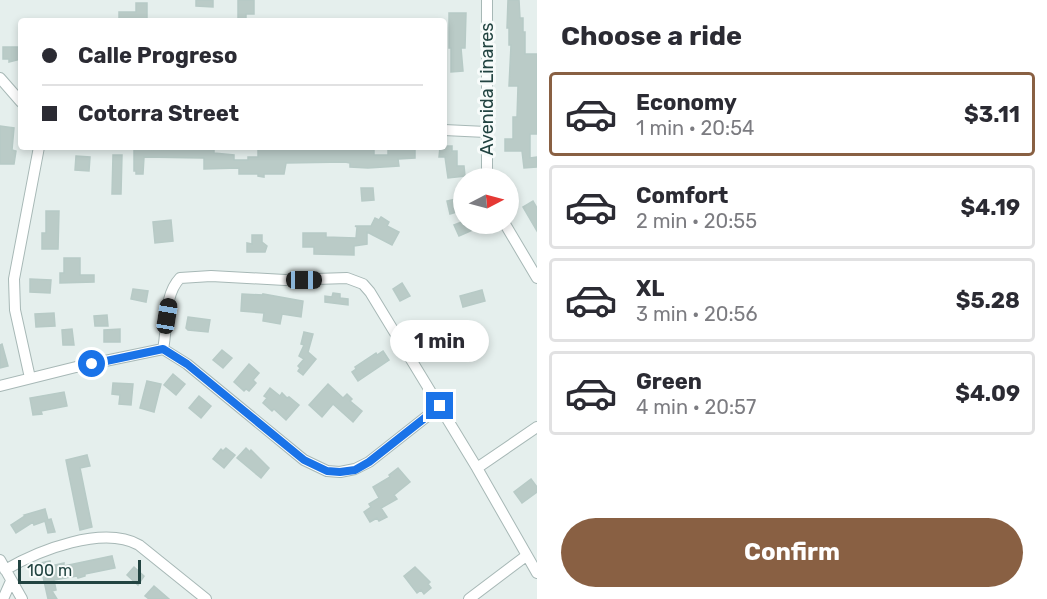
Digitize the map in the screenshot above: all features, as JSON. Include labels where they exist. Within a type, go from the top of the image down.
[{"type":"street","name":"Avenida Linares","points":[[487,0],[487,168]]},
{"type":"street","points":[[0,78],[18,99]]},
{"type":"street","points":[[447,130],[486,132]]},
{"type":"street","points":[[30,378],[15,310],[14,279],[38,150]]},
{"type":"street","points":[[512,234],[537,278]]},
{"type":"street","points":[[163,349],[170,301],[175,284],[180,278],[211,276],[285,280],[346,278],[363,284],[440,406],[537,573]]},
{"type":"street","points":[[0,386],[163,349],[187,364],[304,460],[327,471],[340,472],[355,470],[369,462],[440,406]]},
{"type":"street","points":[[477,468],[537,427]]},
{"type":"street","points":[[22,599],[3,565],[54,548],[83,541],[118,537],[140,545],[206,599]]},
{"type":"street","points":[[469,599],[526,556]]},
{"type":"street","points":[[3,599],[11,580]]},
{"type":"building","points":[[196,0],[213,0],[213,7],[196,6]]},
{"type":"building","points":[[238,0],[254,0],[254,14],[246,14],[246,18],[238,18]]},
{"type":"building","points":[[508,0],[519,0],[520,18],[523,18],[523,32],[525,32],[525,54],[537,54],[537,134],[530,134],[530,158],[537,157],[537,167],[524,168],[522,151],[505,151],[505,139],[513,139],[513,117],[517,117],[518,86],[509,86],[511,45],[509,45],[509,28],[507,28]]},
{"type":"building","points":[[136,3],[147,3],[147,18],[119,18],[119,12],[136,12]]},
{"type":"building","points":[[449,13],[466,13],[465,48],[461,48],[463,71],[451,72]]},
{"type":"building","points":[[3,47],[18,47],[18,60],[9,62],[9,59],[3,59]]},
{"type":"building","points":[[0,126],[14,128],[12,150],[16,151],[14,164],[0,164]]},
{"type":"building","points":[[447,146],[452,146],[452,151],[457,151],[457,166],[464,166],[464,168],[453,168],[453,177],[448,178],[445,157],[439,157],[440,150],[447,150]]},
{"type":"building","points":[[134,150],[214,150],[214,153],[234,155],[234,160],[248,160],[248,157],[258,157],[258,150],[374,150],[374,155],[388,155],[388,150],[415,150],[415,158],[398,159],[399,166],[368,168],[350,167],[350,163],[345,162],[286,163],[284,174],[264,174],[264,177],[258,174],[239,174],[239,168],[204,169],[204,158],[144,157],[143,174],[136,174]]},
{"type":"building","points":[[113,155],[122,155],[121,194],[112,194]]},
{"type":"building","points":[[76,156],[90,157],[89,171],[75,170]]},
{"type":"building","points":[[361,188],[373,188],[374,200],[362,201]]},
{"type":"building","points":[[453,200],[453,213],[450,214],[447,201]]},
{"type":"building","points":[[533,201],[537,208],[537,231],[523,207]]},
{"type":"building","points":[[46,211],[59,211],[58,249],[42,249],[42,233],[46,233]]},
{"type":"building","points":[[381,217],[389,222],[387,226],[399,232],[392,245],[367,232],[367,244],[354,246],[354,255],[314,254],[314,247],[303,247],[303,233],[326,233],[326,237],[356,238],[357,227],[355,226],[371,226],[375,218],[379,220]]},
{"type":"building","points":[[171,220],[173,241],[155,243],[153,222]]},
{"type":"building","points":[[252,235],[262,235],[262,242],[267,246],[265,252],[247,252],[247,243],[252,244]]},
{"type":"building","points":[[64,258],[80,258],[80,275],[94,275],[94,282],[60,283],[60,273],[64,273]]},
{"type":"building","points":[[30,279],[51,280],[50,293],[30,292]]},
{"type":"building","points":[[402,283],[410,296],[400,301],[393,289]]},
{"type":"building","points":[[133,289],[148,291],[146,302],[131,299]]},
{"type":"building","points":[[482,290],[485,301],[463,307],[460,296]]},
{"type":"building","points":[[333,293],[340,294],[340,298],[348,299],[348,305],[325,302],[325,296],[332,297]]},
{"type":"building","points":[[242,294],[263,294],[303,301],[301,317],[282,314],[280,324],[263,321],[264,313],[241,311]]},
{"type":"building","points":[[54,313],[55,326],[36,327],[35,314]]},
{"type":"building","points":[[107,315],[108,326],[95,326],[94,316]]},
{"type":"building","points":[[188,317],[210,320],[208,332],[188,330],[186,328]]},
{"type":"building","points":[[72,329],[74,345],[63,345],[62,330]]},
{"type":"building","points":[[120,329],[120,342],[104,342],[104,330]]},
{"type":"building","points":[[304,332],[313,334],[308,352],[316,359],[303,375],[298,371],[300,368],[298,366],[304,359],[299,356],[304,345],[301,344]]},
{"type":"building","points":[[2,344],[8,366],[0,368],[0,345]]},
{"type":"building","points":[[222,350],[232,358],[223,368],[213,360]]},
{"type":"building","points":[[383,351],[389,360],[358,381],[352,372],[356,369],[355,367]]},
{"type":"building","points":[[249,364],[259,373],[253,380],[256,383],[249,391],[246,389],[244,391],[234,382]]},
{"type":"building","points":[[173,374],[185,384],[176,395],[164,385]]},
{"type":"building","points":[[147,381],[161,384],[154,412],[140,408]]},
{"type":"building","points":[[113,383],[133,384],[131,405],[119,404],[120,395],[112,394]]},
{"type":"building","points":[[328,384],[343,398],[347,394],[352,399],[350,401],[362,411],[353,422],[333,404],[322,417],[309,405]]},
{"type":"building","points":[[270,388],[280,396],[282,393],[287,398],[289,397],[299,405],[286,420],[263,403],[267,398],[264,396]]},
{"type":"building","points":[[64,392],[67,406],[41,411],[42,414],[33,415],[30,398]]},
{"type":"building","points":[[199,396],[211,406],[201,418],[189,408]]},
{"type":"building","points":[[226,448],[235,455],[224,468],[213,459],[221,449],[223,451]]},
{"type":"building","points":[[246,448],[269,468],[261,478],[237,458]]},
{"type":"building","points":[[87,455],[90,466],[80,468],[92,527],[80,530],[66,460]]},
{"type":"building","points":[[398,468],[410,482],[394,495],[397,499],[381,508],[387,517],[379,521],[377,518],[370,522],[364,512],[371,507],[369,504],[379,498],[373,487],[390,477],[389,475]]},
{"type":"building","points":[[531,479],[537,487],[537,492],[522,503],[514,492]]},
{"type":"building","points":[[45,509],[55,532],[48,533],[45,521],[34,525],[33,522],[16,533],[11,525],[24,515]]},
{"type":"building","points":[[112,556],[115,568],[85,574],[78,578],[77,576],[54,580],[56,590],[52,591],[57,599],[48,599],[40,563],[50,561],[51,566],[64,563],[64,566]]},
{"type":"building","points":[[134,567],[144,576],[138,585],[127,575]]},
{"type":"building","points":[[415,567],[430,582],[428,584],[431,588],[424,594],[421,590],[417,593],[404,576]]},
{"type":"building","points":[[154,586],[169,599],[149,599],[145,596]]},
{"type":"route","points":[[92,364],[163,349],[187,364],[304,460],[327,471],[355,470],[369,462],[440,406]]}]
